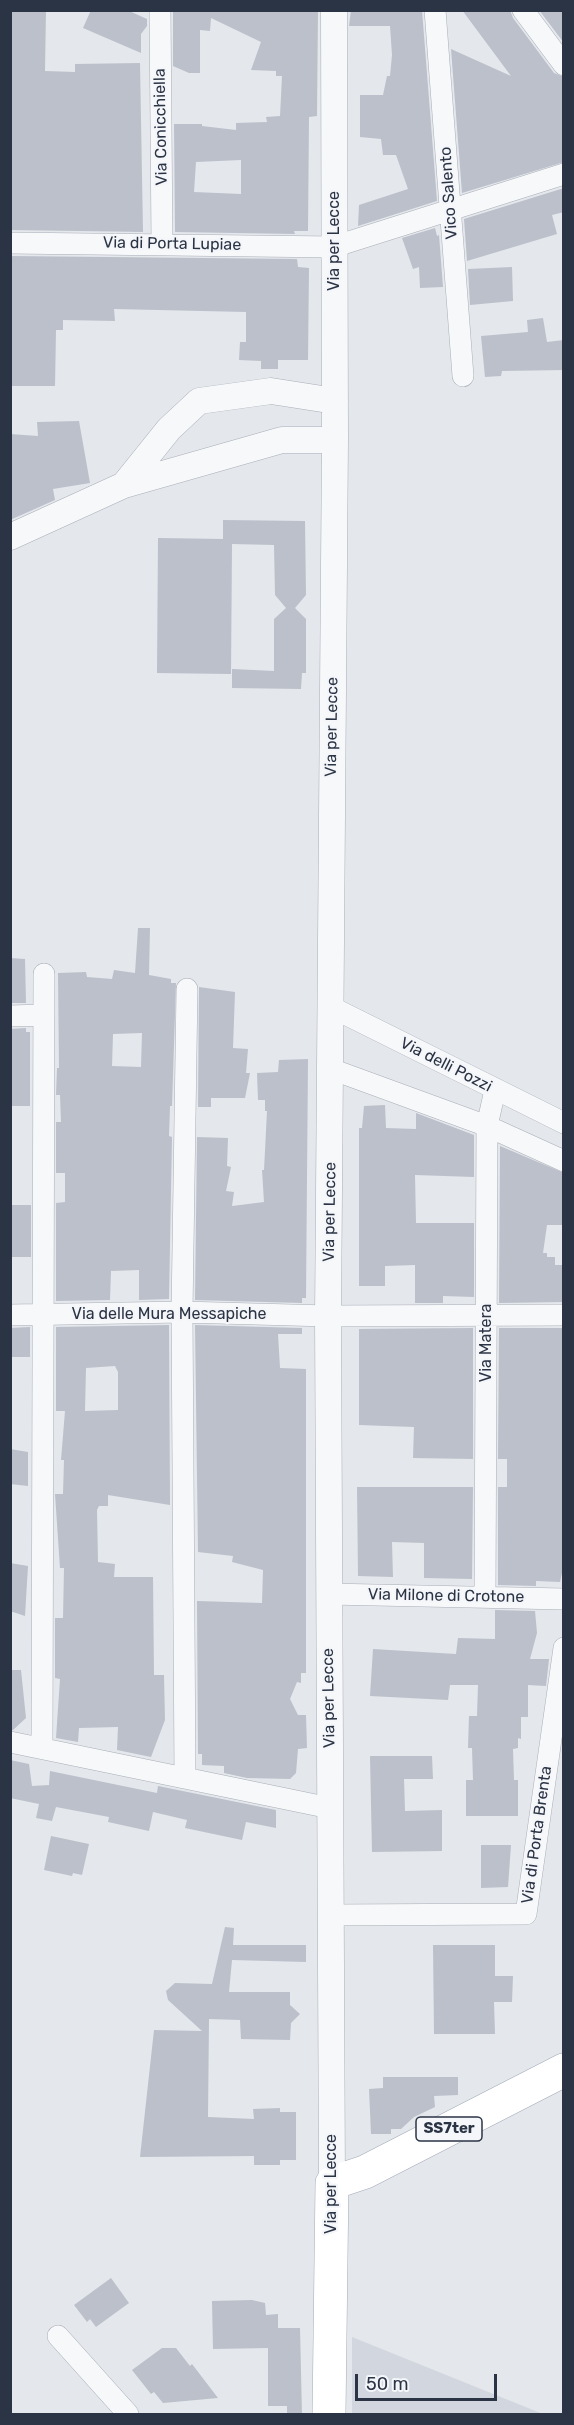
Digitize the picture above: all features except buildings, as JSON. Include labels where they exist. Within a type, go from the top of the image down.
[{"type":"main road","name":"SS7ter","points":[[332,2183],[364,2172],[564,2070]]},
{"type":"main road","name":"Via per Lecce","points":[[329,2415],[332,2183]]},
{"type":"street","name":"Via Conicchiella","points":[[160,10],[162,243]]},
{"type":"street","name":"Via per Lecce","points":[[332,2183],[328,1316],[332,1069],[329,1006],[336,401],[333,247],[334,10]]},
{"type":"street","name":"Vico Salento","points":[[435,10],[463,376]]},
{"type":"street","points":[[523,10],[564,65]]},
{"type":"street","name":"Via di Porta Lupiae","points":[[10,243],[162,243],[333,247],[564,174]]},
{"type":"street","points":[[124,485],[169,429],[199,401],[271,392],[336,401]]},
{"type":"street","points":[[10,537],[124,485],[282,440],[335,440]]},
{"type":"street","points":[[42,1748],[44,974]]},
{"type":"street","points":[[185,1777],[182,1312],[187,989]]},
{"type":"street","name":"Via delli Pozzi","points":[[329,1006],[564,1123]]},
{"type":"street","points":[[10,1016],[43,1015]]},
{"type":"street","points":[[332,1069],[487,1125],[564,1161]]},
{"type":"street","name":"Via Matera","points":[[486,1596],[487,1125],[495,1090]]},
{"type":"street","name":"Via delle Mura Messapiche","points":[[10,1315],[182,1312],[328,1316],[564,1315]]},
{"type":"street","name":"Via Milone di Crotone","points":[[328,1594],[564,1599]]},
{"type":"street","name":"Via di Porta Brenta","points":[[330,1915],[526,1914],[564,1648]]},
{"type":"street","points":[[10,1742],[330,1808]]},
{"type":"street","points":[[58,2336],[128,2415]]},
{"type":"shaded area","points":[[352,2337],[543,2414],[352,2414]]}]
